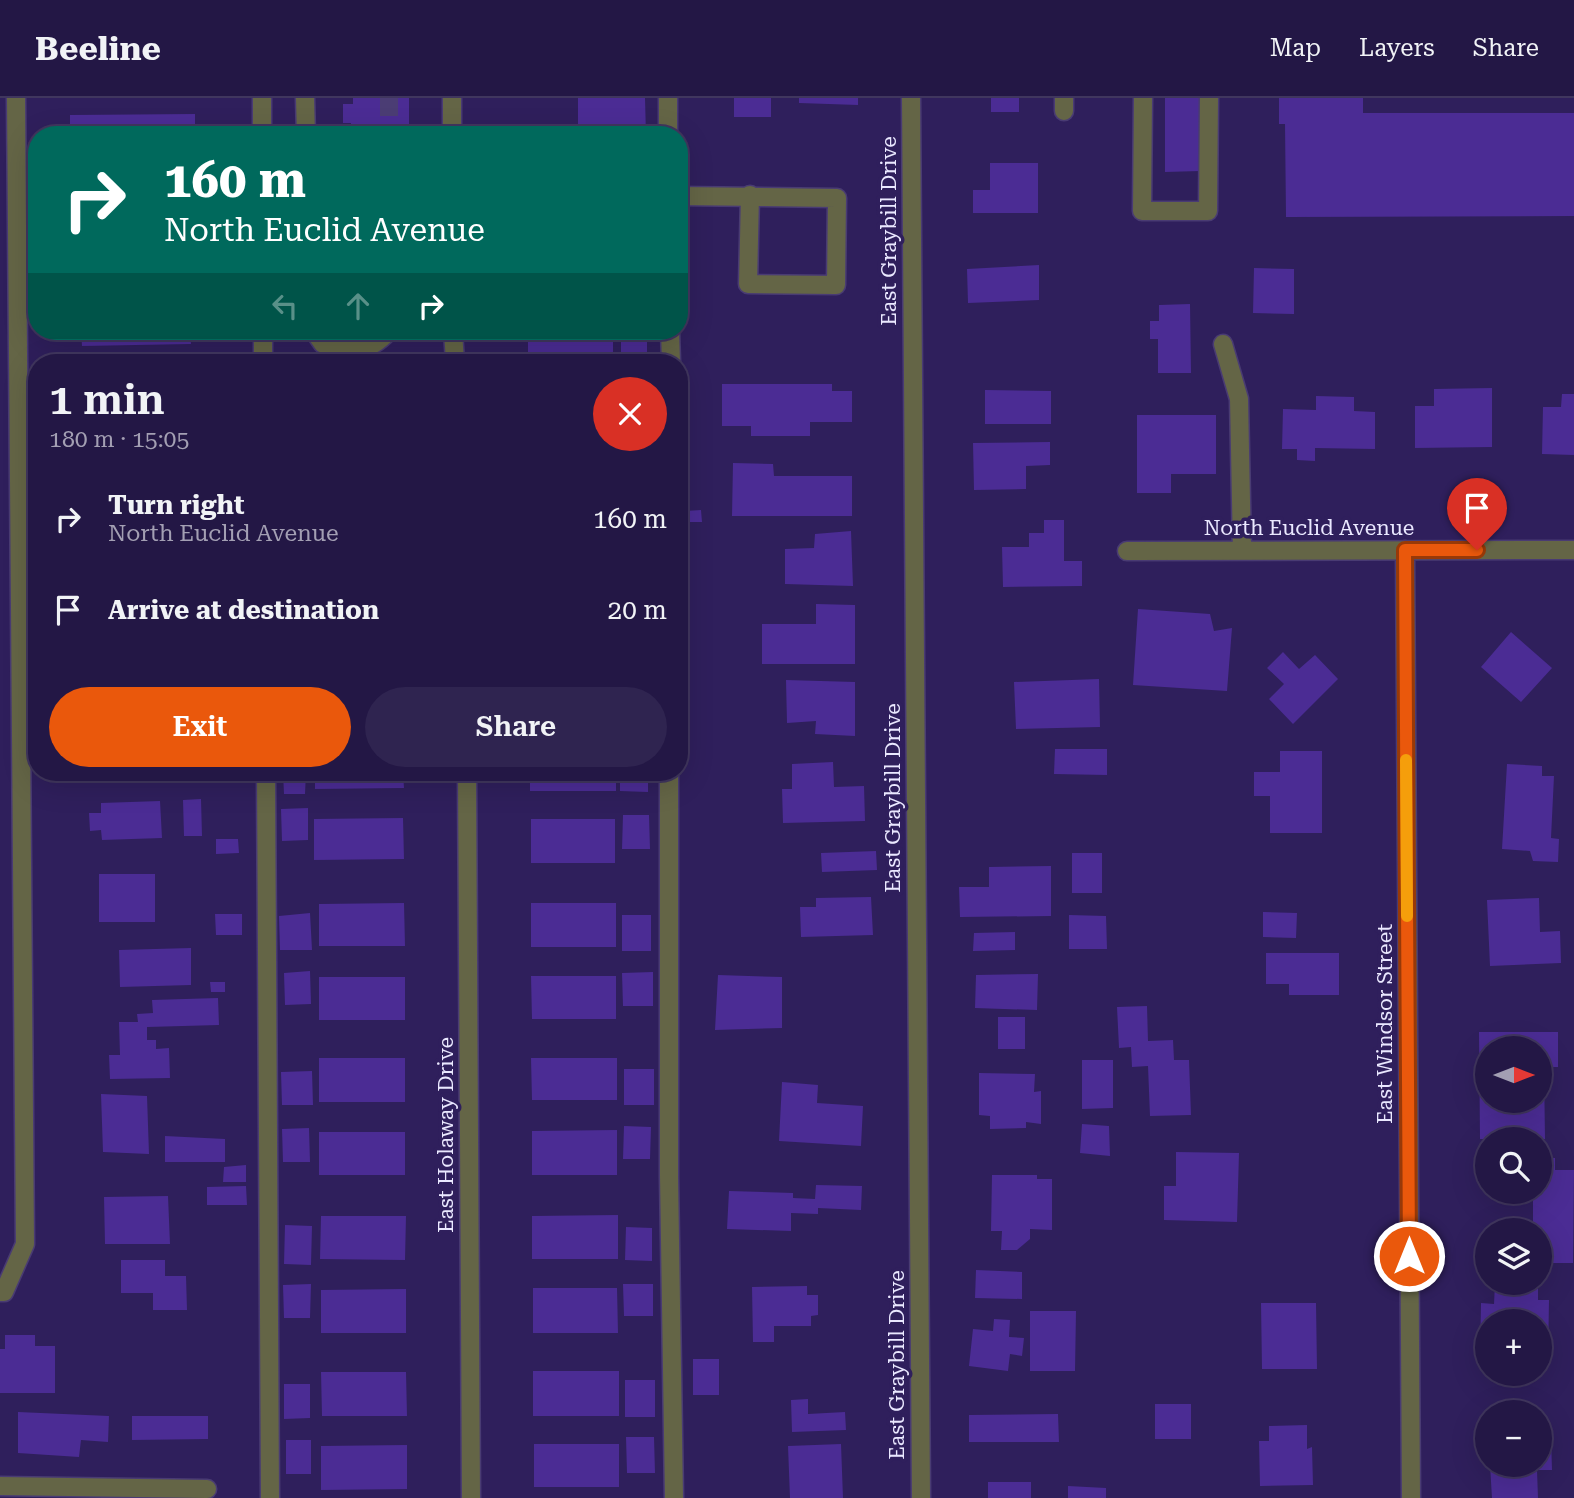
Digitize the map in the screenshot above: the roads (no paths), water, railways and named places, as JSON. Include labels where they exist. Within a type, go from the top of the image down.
[{"type":"street","points":[[0,1292],[4,1292],[25,1244],[16,98]]},
{"type":"street","points":[[262,98],[262,126]]},
{"type":"street","points":[[305,98],[306,126]]},
{"type":"street","points":[[452,98],[452,126]]},
{"type":"street","points":[[668,98],[668,126]]},
{"type":"street","name":"East Graybill Drive","points":[[911,98],[921,1498]]},
{"type":"street","points":[[1143,98],[1142,211],[1208,211],[1209,98]]},
{"type":"street","points":[[688,196],[750,195],[837,198],[836,285],[748,284],[750,195]]},
{"type":"street","points":[[320,340],[323,344],[345,349],[366,349],[377,340]]},
{"type":"street","points":[[1223,344],[1239,399],[1242,551]]},
{"type":"street","name":"East Windsor Street","points":[[1405,550],[1411,1498]]},
{"type":"street","name":"North Euclid Avenue","points":[[1127,551],[1574,550]]},
{"type":"street","points":[[266,781],[270,1498]]},
{"type":"street","name":"East Holaway Drive","points":[[467,781],[471,1498]]},
{"type":"street","points":[[669,781],[669,1176],[674,1498]]},
{"type":"street","points":[[0,1486],[207,1489]]},
{"type":"tunnel","points":[[389,98],[389,126]]}]
